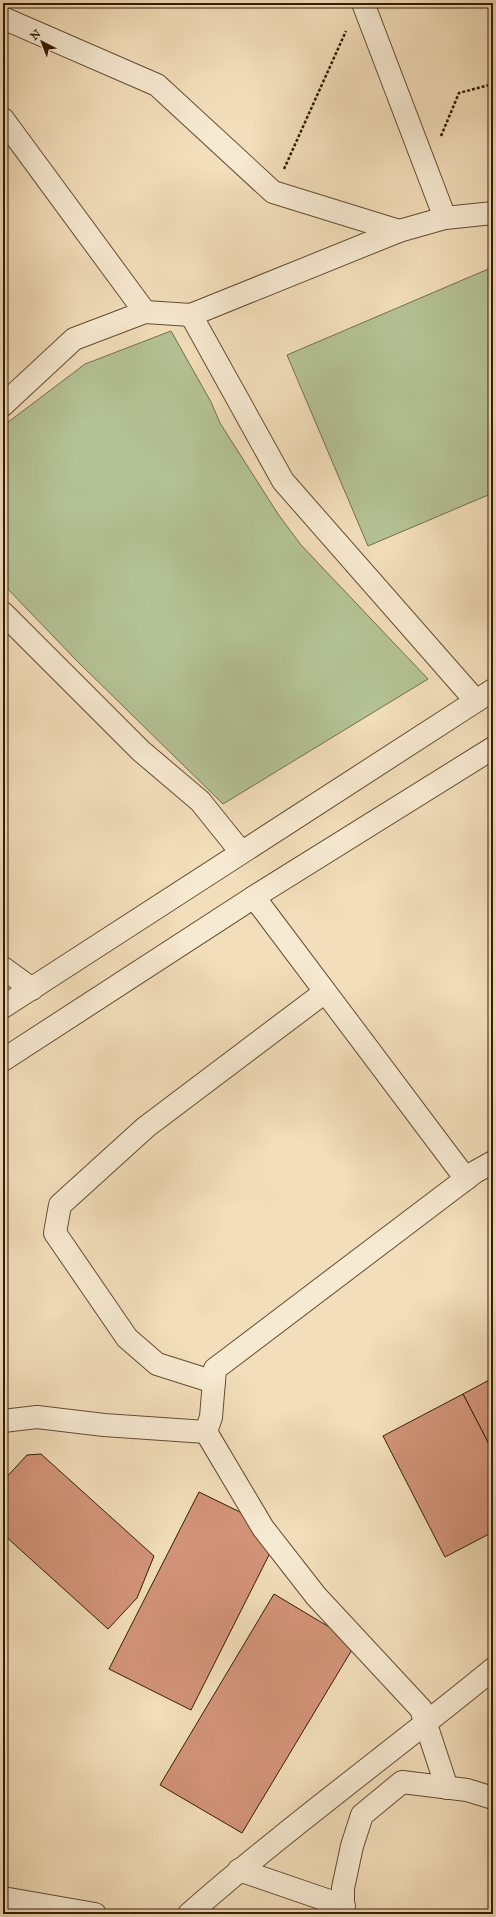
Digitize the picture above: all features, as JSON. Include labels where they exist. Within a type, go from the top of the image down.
[{"type":"street","points":[[363,3],[445,218]]},
{"type":"street","points":[[3,18],[157,85],[273,192],[399,232]]},
{"type":"street","points":[[3,119],[144,312]]},
{"type":"street","points":[[3,405],[74,339],[144,312],[191,315],[399,232],[445,218],[493,213]]},
{"type":"street","points":[[3,1007],[241,852],[485,696],[284,481],[191,315]]},
{"type":"street","points":[[3,614],[141,751],[200,801],[241,852]]},
{"type":"street","points":[[3,1060],[254,897],[493,748]]},
{"type":"street","points":[[254,897],[466,1179]]},
{"type":"street","points":[[3,968],[32,989]]},
{"type":"street","points":[[214,1382],[157,1364],[126,1338],[55,1233],[60,1205],[146,1127],[325,992]]},
{"type":"street","points":[[447,1788],[422,1709],[316,1596],[263,1528],[206,1432],[211,1417],[216,1368],[466,1179],[493,1162]]},
{"type":"street","points":[[3,1421],[37,1417],[104,1425],[206,1432]]},
{"type":"street","points":[[189,1914],[239,1870],[426,1724],[493,1669]]},
{"type":"street","points":[[239,1870],[343,1910],[343,1888],[352,1846],[362,1815],[402,1782],[467,1790],[493,1798]]},
{"type":"street","points":[[3,1898],[95,1914]]},
{"type":"path","points":[[273,192],[348,25]]},
{"type":"path","points":[[426,170],[459,93],[493,84]]},
{"type":"green space","points":[[493,267],[493,493],[368,546],[287,355]]},
{"type":"green space","points":[[171,331],[211,402],[220,423],[278,514],[301,545],[428,679],[223,804],[77,661],[3,584],[3,426],[85,364]]},
{"type":"building","points":[[493,1378],[493,1452],[463,1394]]},
{"type":"building","points":[[463,1394],[493,1452],[493,1532],[445,1557],[383,1436]]},
{"type":"building","points":[[41,1454],[154,1556],[137,1598],[108,1629],[3,1534],[3,1481],[27,1455]]},
{"type":"building","points":[[199,1492],[240,1512],[273,1547],[191,1710],[109,1669]]},
{"type":"building","points":[[274,1594],[356,1643],[242,1833],[160,1785]]}]
